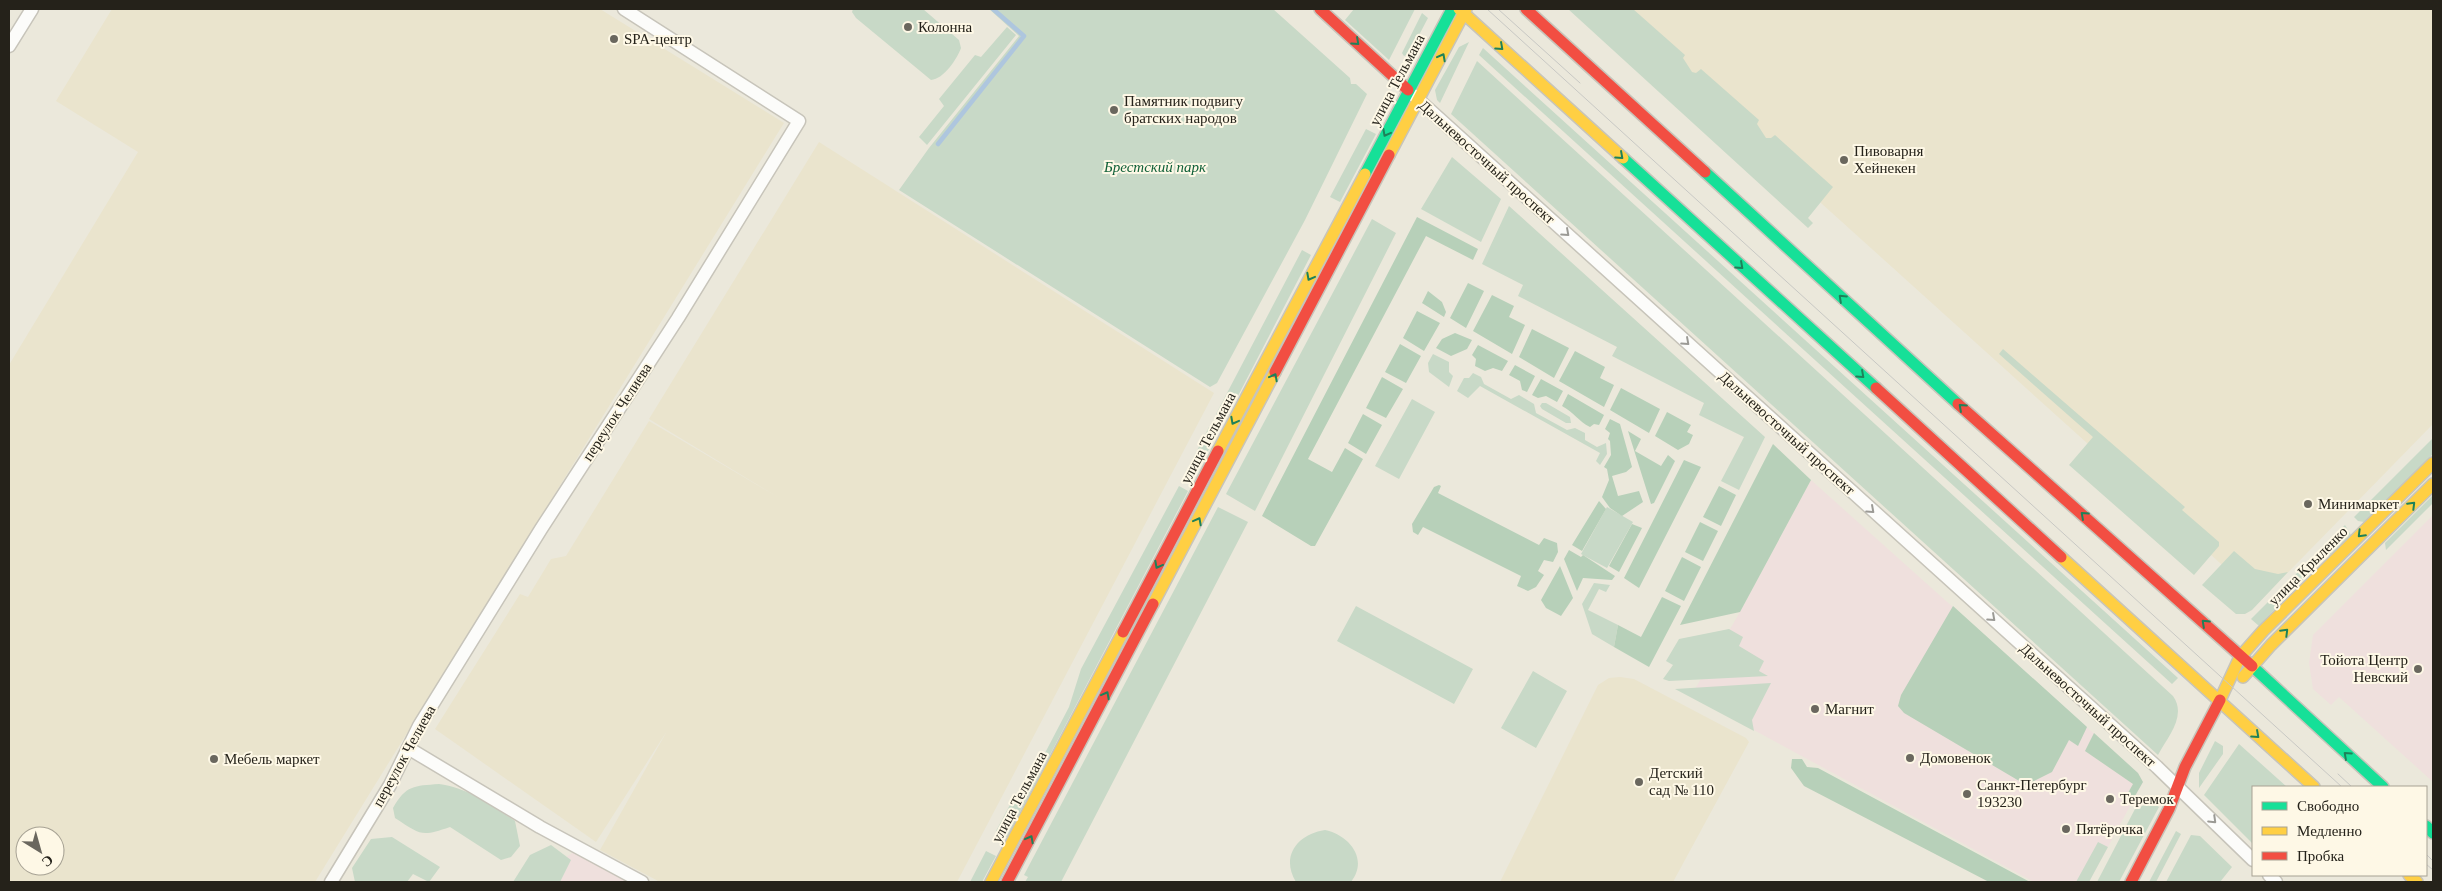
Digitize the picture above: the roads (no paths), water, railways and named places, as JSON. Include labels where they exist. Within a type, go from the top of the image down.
[{"type":"street","points":[[9,46],[32,9]]},
{"type":"street","name":"переулок Челиева","points":[[331,882],[372,815],[408,748],[490,612],[678,318],[799,121],[624,9]]},
{"type":"street","name":"Дальневосточный проспект","points":[[1320,9],[2178,787],[2252,859]]},
{"type":"street","name":"улица Тельмана","points":[[991,882],[1452,9]]},
{"type":"street","points":[[1526,9],[1936,384],[2382,786]]},
{"type":"street","points":[[1463,10],[2313,786]]},
{"type":"street","name":"улица Тельмана","points":[[1007,882],[1419,100],[1463,10]]},
{"type":"street","name":"улица Крыленко","points":[[2131,882],[2169,809],[2204,727],[2219,702],[2240,657],[2260,634],[2433,463]]},
{"type":"street","name":"улица Крыленко","points":[[2219,702],[2271,645],[2433,484]]},
{"type":"street","points":[[408,748],[540,827],[642,882]]},
{"type":"waterway","points":[[938,144],[1024,36],[993,9]]},
{"type":"tram line","points":[[1487,9],[2341,786]]},
{"type":"tram line","points":[[1498,9],[1580,83]]},
{"type":"tram line","points":[[2338,774],[2351,786]]},
{"type":"tram line","points":[[2427,855],[2433,861]]},
{"type":"tram line","points":[[2427,865],[2433,870]]},
{"type":"place","name":"Колонна","points":[[908,27]]},
{"type":"place","name":"SPA-центр","points":[[614,39]]},
{"type":"place","name":"Памятник подвигу братских народов","points":[[1114,110]]},
{"type":"place","name":"Пивоварня Хейнекен","points":[[1844,160]]},
{"type":"place","name":"Минимаркет","points":[[2308,504]]},
{"type":"place","name":"Тойота Центр Невский","points":[[2418,669]]},
{"type":"place","name":"Магнит","points":[[1815,709]]},
{"type":"place","name":"Домовенок","points":[[1910,758]]},
{"type":"place","name":"Мебель маркет","points":[[214,759]]},
{"type":"place","name":"Детский сад № 110","points":[[1639,782]]},
{"type":"place","name":"Санкт-Петербург 193230","points":[[1967,794]]},
{"type":"place","name":"Теремок","points":[[2110,799]]},
{"type":"place","name":"Пятёрочка","points":[[2066,829]]},
{"type":"park label","name":"Брестский парк","points":[[1155,167]]}]
